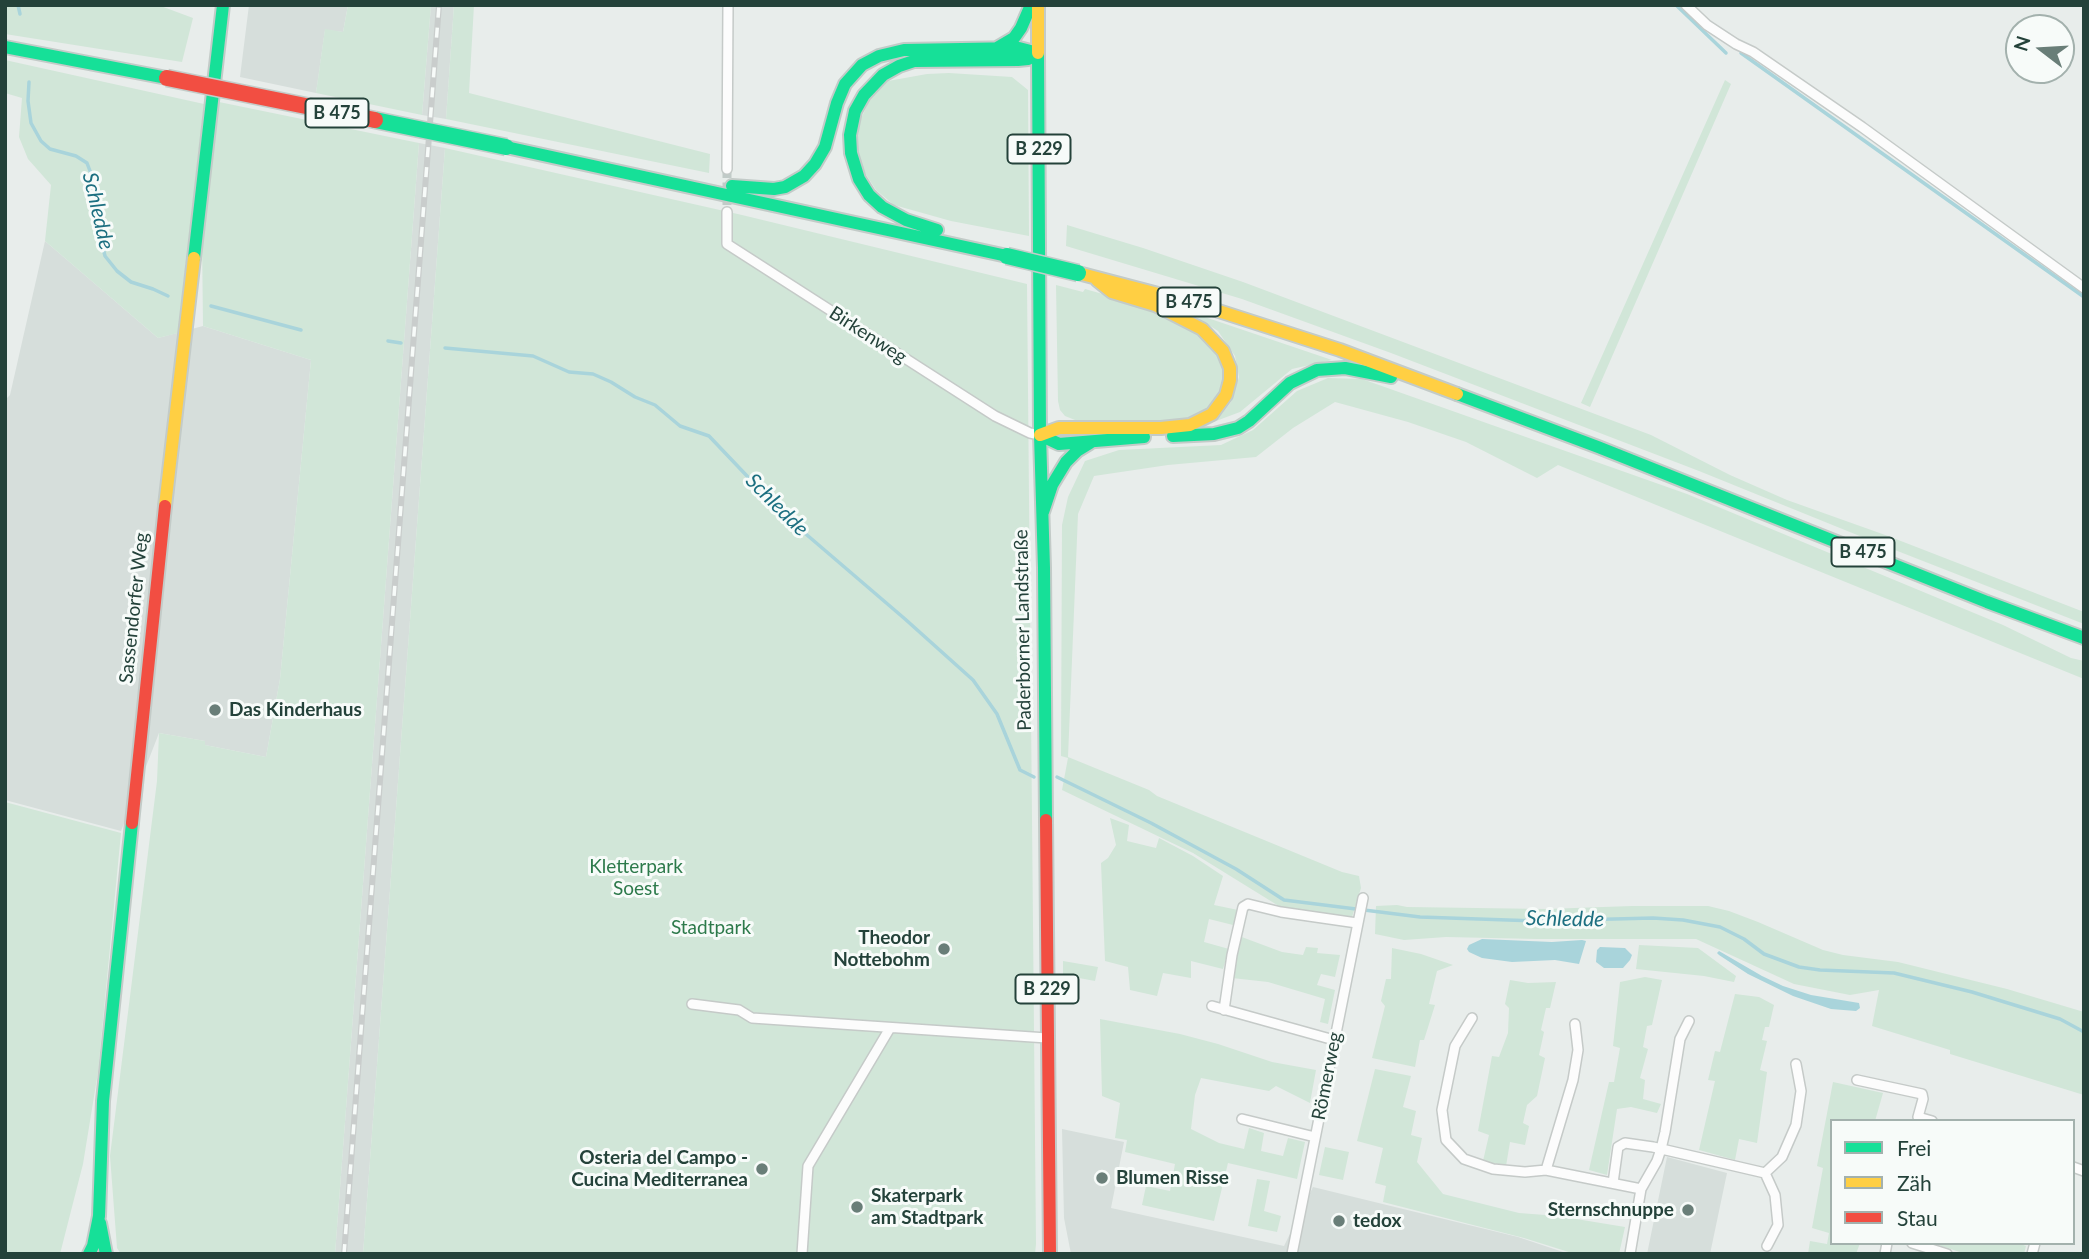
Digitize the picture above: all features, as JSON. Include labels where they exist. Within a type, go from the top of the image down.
[{"type":"main road","name":"Sassendorfer Weg","points":[[89,1254],[99,1216],[104,1088],[165,507],[223,5]]},
{"type":"main road","points":[[996,48],[1014,38],[1031,5]]},
{"type":"main road","name":"Paderborner Landstraße","points":[[1038,5],[1040,435],[1050,1254]]},
{"type":"main road","name":"B 475","points":[[5,47],[506,147],[974,248],[1244,318],[1407,375],[1598,447],[2084,638]]},
{"type":"main road","points":[[662,180],[674,175],[751,188],[785,187],[804,176],[815,164],[825,146],[841,93],[851,76],[862,65],[879,56],[904,50],[996,48],[1019,48],[1038,53]]},
{"type":"main road","points":[[974,248],[952,234],[899,217],[869,195],[859,179],[850,153],[850,135],[855,111],[870,87],[883,75],[907,63],[927,60],[1023,60],[1038,53]]},
{"type":"main road","points":[[1040,435],[1059,428],[1161,428],[1190,425],[1212,414],[1226,395],[1230,373],[1228,361],[1219,345],[1209,335],[1164,309],[1112,292],[1086,275]]},
{"type":"main road","points":[[1040,435],[1059,444],[1214,434],[1233,430],[1250,421],[1290,383],[1317,370],[1338,367],[1387,377],[1407,375]]},
{"type":"main road","points":[[1043,512],[1052,485],[1066,462],[1092,442]]},
{"type":"main road","name":"Sassendorfer Weg","points":[[99,1216],[106,1254]]},
{"type":"street","points":[[727,169],[728,5]]},
{"type":"street","points":[[1686,5],[1707,25],[1754,52],[1862,127],[2084,288]]},
{"type":"street","name":"Birkenweg","points":[[727,212],[727,244],[995,416],[1040,435]]},
{"type":"street","name":"Römerweg","points":[[1292,1254],[1363,898]]},
{"type":"street","points":[[1224,1010],[1243,907],[1248,904],[1281,912],[1357,923]]},
{"type":"street","points":[[692,1004],[739,1010],[752,1018],[1047,1038]]},
{"type":"street","points":[[1212,1006],[1334,1041]]},
{"type":"street","points":[[1472,1018],[1455,1046],[1442,1110],[1447,1140],[1464,1159],[1493,1169],[1525,1172],[1546,1170],[1641,1189]]},
{"type":"street","points":[[1630,1254],[1641,1189],[1661,1149],[1680,1039],[1689,1021]]},
{"type":"street","points":[[1546,1170],[1573,1080],[1578,1050],[1575,1024]]},
{"type":"street","points":[[802,1254],[808,1166],[890,1028]]},
{"type":"street","points":[[1765,1173],[1782,1157],[1796,1125],[1801,1091],[1796,1063]]},
{"type":"street","points":[[1857,1080],[1922,1094],[1918,1119]]},
{"type":"street","points":[[1242,1119],[1315,1137]]},
{"type":"street","points":[[1613,1183],[1618,1147],[1625,1143],[1765,1173]]},
{"type":"street","points":[[1765,1173],[1775,1195],[1778,1225],[1767,1246]]},
{"type":"street","points":[[1918,1245],[1947,1254]]},
{"type":"shaded area","points":[[249,5],[348,5],[343,32],[325,30],[316,93],[240,77]]},
{"type":"shaded area","points":[[431,5],[454,5],[446,119],[422,115]]},
{"type":"shaded area","points":[[419,143],[445,148],[363,1254],[335,1254]]},
{"type":"shaded area","points":[[45,241],[158,338],[203,326],[311,360],[280,679],[266,757],[205,745],[205,741],[159,733],[121,831],[5,800],[5,400],[10,395]]},
{"type":"shaded area","points":[[1062,1129],[1124,1142],[1111,1208],[1284,1246],[1313,1187],[1518,1237],[1569,1254],[1071,1254],[1064,1218]]},
{"type":"shaded area","name":"Sternschnuppe","points":[[1667,1157],[1727,1173],[1710,1254],[1647,1254]]},
{"type":"green space","points":[[5,5],[158,5],[193,18],[182,62],[5,34]]},
{"type":"green space","points":[[348,5],[431,5],[422,115],[316,93],[325,29],[343,32]]},
{"type":"green space","points":[[454,5],[474,5],[469,93],[710,154],[709,173],[446,119]]},
{"type":"green space","points":[[5,60],[204,104],[178,333],[158,338],[45,241],[51,185],[28,159],[19,137],[22,98],[5,93]]},
{"type":"green space","points":[[949,73],[1012,77],[1028,90],[1029,236],[951,221],[894,205],[876,190],[863,170],[857,144],[860,121],[870,99],[888,81]]},
{"type":"green space","points":[[1725,80],[1731,84],[1590,407],[1581,403]]},
{"type":"green space","points":[[219,102],[419,143],[335,1254],[121,1254],[117,1248],[110,1156],[157,781],[159,733],[205,741],[205,745],[266,757],[280,679],[311,360],[203,326],[202,240]]},
{"type":"green space","name":"Stadtpark","points":[[445,148],[742,215],[1027,284],[1035,1254],[363,1254]]},
{"type":"green space","points":[[1067,225],[1243,282],[1651,435],[1787,500],[2084,612],[2084,624],[1699,471],[1391,353],[1242,299],[1066,246]]},
{"type":"green space","points":[[1056,285],[1083,292],[1085,289],[1138,304],[1199,334],[1222,358],[1224,387],[1206,411],[1179,421],[1089,421],[1065,416],[1058,401]]},
{"type":"green space","points":[[1187,311],[1332,360],[1292,369],[1240,412],[1208,424],[1221,415],[1231,402],[1239,377],[1235,356],[1218,331]]},
{"type":"green space","points":[[1328,378],[1362,379],[1687,494],[2003,625],[2071,658],[2084,661],[2084,679],[1558,465],[1537,478],[1466,442],[1408,422],[1335,402],[1293,428],[1256,457],[1168,465],[1094,476],[1078,514],[1068,757],[1342,872],[1359,876],[1361,888],[1352,917],[1282,908],[1193,853],[1062,790],[1068,758],[1061,756],[1062,525],[1068,497],[1085,461],[1119,450],[1221,445],[1253,430],[1297,391]]},
{"type":"green space","points":[[5,802],[121,833],[98,1072],[83,1164],[60,1254],[5,1254]]},
{"type":"green space","points":[[1110,818],[1129,825],[1127,841],[1156,848],[1159,838],[1223,876],[1214,905],[1238,910],[1233,925],[1209,919],[1204,942],[1229,949],[1223,969],[1191,961],[1191,978],[1163,973],[1157,996],[1130,990],[1128,967],[1105,961],[1101,863],[1108,858],[1116,845]]},
{"type":"green space","points":[[1376,906],[1546,909],[1708,906],[1729,911],[1823,950],[1898,962],[2007,989],[2084,1012],[2084,1095],[1950,1054],[1950,1050],[1872,1026],[1879,990],[1850,995],[1794,984],[1696,939],[1446,937],[1404,940],[1375,934]]},
{"type":"green space","points":[[1239,936],[1282,952],[1303,955],[1306,947],[1318,948],[1317,953],[1340,955],[1335,977],[1321,974],[1317,985],[1335,990],[1328,1024],[1320,1022],[1325,999],[1268,982],[1232,978]]},
{"type":"green space","points":[[1639,945],[1698,948],[1736,976],[1734,982],[1636,969]]},
{"type":"green space","points":[[1392,948],[1453,965],[1437,971],[1429,1004],[1435,1005],[1424,1040],[1420,1040],[1415,1067],[1372,1058],[1385,1006],[1381,1001],[1386,979],[1391,979]]},
{"type":"green space","points":[[1063,961],[1098,967],[1095,981],[1063,975]]},
{"type":"green space","points":[[1645,977],[1662,980],[1652,1025],[1647,1026],[1643,1047],[1648,1049],[1640,1078],[1645,1080],[1643,1099],[1661,1104],[1657,1113],[1631,1107],[1617,1109],[1607,1175],[1589,1170],[1609,1082],[1614,1082],[1620,1048],[1613,1046],[1620,982]]},
{"type":"green space","points":[[1510,980],[1528,983],[1556,982],[1541,1030],[1544,1032],[1539,1055],[1545,1058],[1537,1096],[1527,1105],[1523,1123],[1529,1126],[1525,1145],[1510,1142],[1506,1166],[1483,1161],[1489,1135],[1478,1131],[1492,1056],[1499,1057],[1508,1033],[1509,1008],[1505,1004]]},
{"type":"green space","points":[[1735,994],[1759,997],[1774,1005],[1769,1027],[1765,1027],[1762,1040],[1767,1041],[1760,1070],[1767,1072],[1757,1143],[1739,1139],[1735,1160],[1699,1150],[1715,1081],[1708,1080],[1715,1051],[1720,1052]]},
{"type":"green space","points":[[1100,1019],[1180,1034],[1272,1062],[1316,1070],[1310,1103],[1276,1086],[1269,1091],[1201,1078],[1195,1095],[1191,1129],[1219,1143],[1244,1149],[1249,1128],[1264,1133],[1261,1151],[1283,1156],[1288,1138],[1305,1142],[1297,1179],[1228,1163],[1214,1221],[1142,1205],[1146,1186],[1170,1191],[1175,1164],[1125,1152],[1127,1140],[1115,1138],[1120,1103],[1102,1096]]},
{"type":"green space","points":[[1375,1069],[1411,1076],[1403,1107],[1416,1111],[1411,1135],[1422,1138],[1417,1162],[1443,1194],[1519,1213],[1558,1216],[1625,1227],[1619,1254],[1575,1254],[1524,1238],[1383,1202],[1386,1186],[1375,1183],[1383,1148],[1357,1141]]},
{"type":"green space","points":[[1833,1082],[1883,1093],[1876,1119],[1830,1119],[1830,1245],[1859,1245],[1856,1254],[1808,1254],[1810,1241],[1827,1244],[1829,1233],[1812,1228],[1823,1168],[1817,1166]]},
{"type":"green space","points":[[1325,1147],[1349,1152],[1343,1180],[1319,1175]]},
{"type":"green space","points":[[1257,1179],[1270,1181],[1264,1211],[1281,1216],[1277,1232],[1248,1226]]},
{"type":"green space","points":[[1938,1245],[2026,1246],[2024,1254],[1966,1254]]},
{"type":"water","points":[[1482,939],[1586,941],[1579,964],[1555,960],[1512,962],[1482,958],[1467,949],[1469,945]]},
{"type":"water","points":[[1600,947],[1625,948],[1632,955],[1623,968],[1604,968],[1596,962],[1597,950]]},
{"type":"water","points":[[1719,951],[1783,986],[1811,995],[1859,1003],[1860,1008],[1856,1011],[1831,1009],[1793,996],[1748,974],[1719,955]]},
{"type":"waterway","name":"Schledde","points":[[18,5],[20,14]]},
{"type":"waterway","points":[[1676,5],[1726,53]]},
{"type":"waterway","points":[[1741,53],[2084,297]]},
{"type":"waterway","name":"Schledde","points":[[29,82],[31,123],[41,141],[50,149],[76,156],[87,163],[93,179],[94,212],[105,256],[117,271],[131,282],[168,296]]},
{"type":"waterway","name":"Schledde","points":[[211,306],[301,330]]},
{"type":"waterway","name":"Schledde","points":[[388,341],[401,343]]},
{"type":"waterway","name":"Schledde","points":[[445,348],[533,356],[569,372],[593,374],[655,405],[680,426],[709,436],[786,517],[973,680],[997,714],[1020,770],[1034,777]]},
{"type":"waterway","name":"Schledde","points":[[1057,777],[1236,869],[1284,900],[1420,917],[1537,921],[1653,918],[1683,920],[1720,927],[1744,939],[1764,954],[1799,967],[1894,973],[1972,992],[2060,1019],[2084,1032]]},
{"type":"tunnel","points":[[727,169],[727,212]]},
{"type":"railway","points":[[344,1254],[439,5]]},
{"type":"traffic: fast","points":[[194,258],[223,5]]},
{"type":"traffic: fast","points":[[997,48],[1014,38],[1031,5]]},
{"type":"traffic: fast","points":[[5,47],[167,78]]},
{"type":"traffic: fast","points":[[732,186],[774,189],[785,187],[804,176],[825,147],[845,84],[862,65],[879,56],[904,50],[1019,48],[1038,53]]},
{"type":"traffic: fast","points":[[1038,53],[1046,820]]},
{"type":"traffic: fast","points":[[937,230],[906,220],[882,207],[869,195],[859,179],[851,153],[850,135],[855,111],[864,95],[883,75],[914,61],[1018,60],[1028,59],[1038,53]]},
{"type":"traffic: fast","points":[[375,120],[506,147]]},
{"type":"traffic: fast","points":[[506,147],[1007,256]]},
{"type":"traffic: fast","points":[[1007,256],[1078,273]]},
{"type":"traffic: fast","points":[[1173,436],[1214,434],[1238,428],[1290,383],[1317,370],[1345,368],[1391,377]]},
{"type":"traffic: fast","points":[[1457,394],[2084,638]]},
{"type":"traffic: fast","points":[[1040,435],[1059,444],[1144,437]]},
{"type":"traffic: fast","points":[[1043,512],[1052,485],[1066,462],[1090,443]]},
{"type":"traffic: fast","points":[[89,1254],[99,1216],[103,1101],[132,823]]},
{"type":"traffic: fast","points":[[100,1223],[106,1254]]},
{"type":"traffic: slow","points":[[1038,5],[1038,53]]},
{"type":"traffic: slow","points":[[165,506],[194,258]]},
{"type":"traffic: slow","points":[[1078,273],[1200,305],[1340,350],[1457,394]]},
{"type":"traffic: slow","points":[[1040,435],[1059,428],[1161,428],[1190,425],[1212,414],[1226,395],[1230,368],[1223,351],[1202,329],[1155,305],[1112,292],[1097,280]]},
{"type":"traffic: jam","points":[[167,78],[375,120]]},
{"type":"traffic: jam","points":[[132,823],[165,506]]},
{"type":"traffic: jam","points":[[1046,820],[1050,1254]]},
{"type":"place","name":"Das Kinderhaus","points":[[215,710]]},
{"type":"place","name":"Theodor Nottebohm","points":[[944,949]]},
{"type":"place","name":"Osteria del Campo - Cucina Mediterranea","points":[[762,1169]]},
{"type":"place","name":"Blumen Risse","points":[[1102,1178]]},
{"type":"place","name":"Skaterpark am Stadtpark","points":[[857,1207]]},
{"type":"place","name":"Sternschnuppe","points":[[1688,1210]]},
{"type":"place","name":"tedox","points":[[1339,1221]]},
{"type":"park label","name":"Kletterpark Soest","points":[[636,878]]}]
